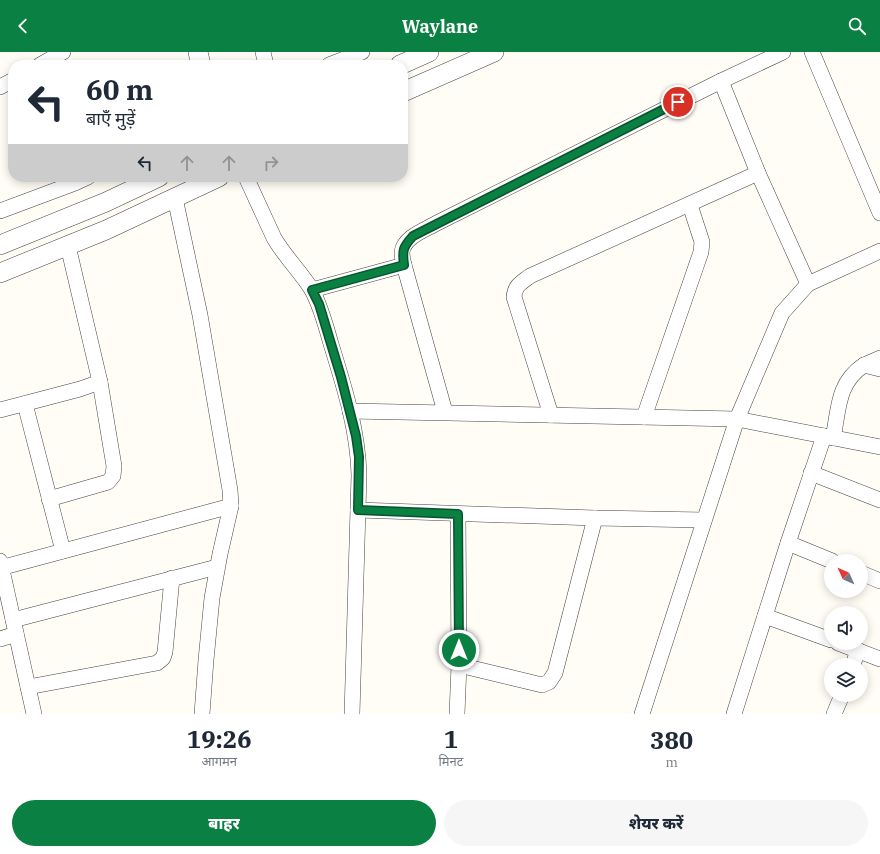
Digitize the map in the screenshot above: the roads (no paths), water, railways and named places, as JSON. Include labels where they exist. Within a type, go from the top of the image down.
[{"type":"street","points":[[49,60],[63,52]]},
{"type":"street","points":[[342,60],[362,52]]},
{"type":"street","points":[[408,61],[429,52]]},
{"type":"street","points":[[408,90],[494,52]]},
{"type":"street","points":[[445,412],[404,265],[402,252],[406,243],[413,236],[721,80],[783,52]]},
{"type":"street","points":[[812,52],[880,213]]},
{"type":"street","points":[[721,80],[758,173],[808,284]]},
{"type":"street","points":[[551,415],[514,298],[515,290],[520,283],[530,276],[758,173]]},
{"type":"street","points":[[0,211],[77,182]]},
{"type":"street","points":[[0,245],[106,202],[148,182]]},
{"type":"street","points":[[0,273],[106,230],[209,182]]},
{"type":"street","points":[[248,182],[274,238],[312,290],[319,304],[341,377],[356,436],[359,457],[352,714]]},
{"type":"street","points":[[175,198],[200,315],[230,490],[231,506],[217,566],[206,660],[202,714]]},
{"type":"street","points":[[644,417],[701,252],[702,242],[690,205]]},
{"type":"street","points":[[49,499],[108,482],[113,476],[114,466],[100,382],[68,246]]},
{"type":"street","points":[[642,714],[737,419],[782,313],[808,284],[880,251]]},
{"type":"street","points":[[312,290],[404,265]]},
{"type":"street","points":[[734,714],[810,473],[829,437],[842,389],[855,371],[880,358]]},
{"type":"street","points":[[864,365],[880,369]]},
{"type":"street","points":[[0,410],[80,389],[100,382]]},
{"type":"street","points":[[25,404],[63,551]]},
{"type":"street","points":[[350,410],[737,419],[880,447]]},
{"type":"street","points":[[810,473],[880,500]]},
{"type":"street","points":[[34,714],[0,566],[63,551],[231,506]]},
{"type":"street","points":[[358,510],[704,520]]},
{"type":"street","points":[[457,714],[459,665],[458,514]]},
{"type":"street","points":[[459,665],[542,685],[550,682],[555,673],[595,518]]},
{"type":"street","points":[[788,543],[824,558]]},
{"type":"street","points":[[0,639],[15,627],[172,578],[217,566]]},
{"type":"street","points":[[868,576],[880,581]]},
{"type":"street","points":[[28,687],[157,663],[163,658],[165,652],[172,578]]},
{"type":"street","points":[[765,616],[824,637]]},
{"type":"street","points":[[855,658],[858,650],[880,659]]},
{"type":"street","points":[[834,714],[839,702]]}]
